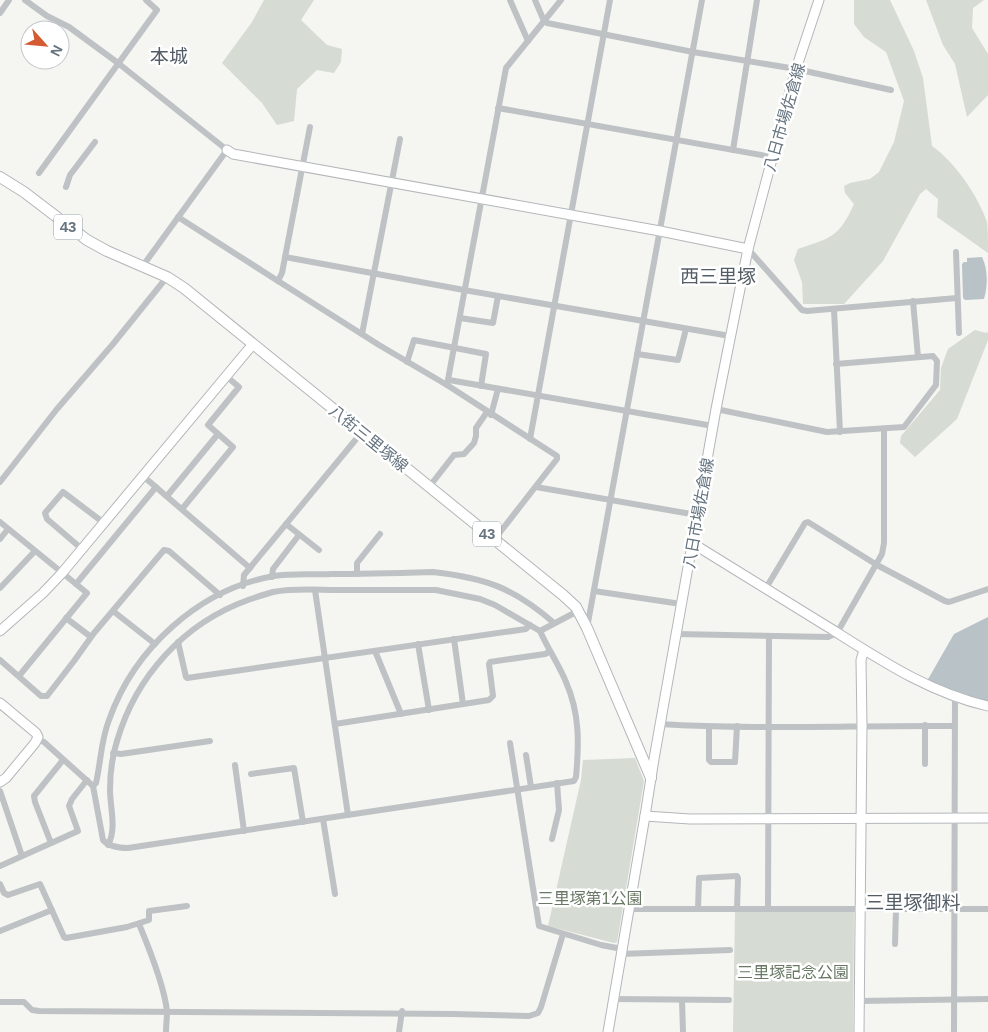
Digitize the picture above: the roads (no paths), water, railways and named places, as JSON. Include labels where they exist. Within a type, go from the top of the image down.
[{"type":"main road","name":"八街三里塚線","points":[[0,177],[24,192],[87,240],[107,252],[167,277],[184,288],[563,595],[578,611],[587,628],[650,778]]},
{"type":"street","points":[[0,13],[10,0]]},
{"type":"street","points":[[25,0],[47,16],[69,27],[118,63],[233,154],[572,214],[748,249],[802,310],[807,311],[957,298]]},
{"type":"street","points":[[39,173],[157,10],[146,0]]},
{"type":"street","points":[[510,0],[528,41]]},
{"type":"street","points":[[535,0],[544,21],[547,23],[693,52],[796,69],[891,90]]},
{"type":"street","points":[[448,383],[506,68],[562,0]]},
{"type":"street","points":[[530,439],[610,0]]},
{"type":"street","points":[[587,628],[702,0]]},
{"type":"street","points":[[732,150],[757,0]]},
{"type":"street","name":"八日市場佐倉線","points":[[608,1032],[646,816],[650,778],[730,336],[748,249],[772,157],[796,69],[818,0]]},
{"type":"street","points":[[498,108],[772,157]]},
{"type":"street","points":[[278,281],[285,257],[310,127]]},
{"type":"street","points":[[362,334],[400,139]]},
{"type":"street","points":[[66,187],[70,176],[95,142]]},
{"type":"street","points":[[142,267],[226,150]]},
{"type":"street","points":[[178,217],[407,362],[448,383],[489,414],[557,456],[557,459],[494,540]]},
{"type":"street","points":[[956,252],[959,334]]},
{"type":"street","points":[[285,257],[730,336]]},
{"type":"street","points":[[0,482],[57,409],[167,277]]},
{"type":"street","points":[[460,318],[493,323],[498,296]]},
{"type":"street","points":[[913,301],[918,357]]},
{"type":"street","points":[[834,309],[840,432]]},
{"type":"street","points":[[638,354],[678,360],[686,329]]},
{"type":"street","points":[[407,362],[414,340],[486,354],[481,386]]},
{"type":"street","points":[[2,625],[43,593],[62,573],[253,344]]},
{"type":"street","points":[[716,409],[827,432],[904,427],[936,385],[937,361],[933,356],[836,364]]},
{"type":"street","points":[[182,509],[234,447],[208,425],[239,387],[226,376]]},
{"type":"street","points":[[448,383],[481,386],[714,426]]},
{"type":"street","points":[[429,487],[454,455],[464,454],[474,444],[476,428],[489,414],[498,389]]},
{"type":"street","points":[[676,634],[828,637],[837,632],[881,558],[884,543],[884,429]]},
{"type":"street","points":[[243,586],[243,577],[362,432]]},
{"type":"street","points":[[166,496],[218,434]]},
{"type":"street","points":[[143,476],[250,568]]},
{"type":"street","points":[[76,584],[156,487]]},
{"type":"street","points":[[536,487],[697,515]]},
{"type":"street","points":[[82,549],[47,519],[45,513],[63,492],[104,523]]},
{"type":"street","points":[[0,522],[87,593],[19,676]]},
{"type":"street","points":[[766,588],[808,522],[877,565],[945,601],[949,602],[988,589]]},
{"type":"street","points":[[286,524],[319,550]]},
{"type":"street","points":[[0,538],[8,529]]},
{"type":"street","points":[[357,574],[357,563],[380,534]]},
{"type":"street","points":[[272,577],[273,569],[299,535]]},
{"type":"street","points":[[692,543],[864,650],[924,684],[955,697],[988,706]]},
{"type":"street","points":[[0,660],[41,696],[47,696],[113,611],[166,550],[220,595]]},
{"type":"street","points":[[0,588],[35,551]]},
{"type":"street","points":[[108,845],[113,832],[110,788],[113,753],[122,725],[135,696],[156,665],[178,642],[211,618],[241,603],[273,592],[436,590],[495,604],[511,612],[540,631],[549,652],[567,683],[578,727],[576,777],[574,781],[128,848],[108,845],[102,838],[93,786],[105,731],[115,704],[128,680],[155,644],[186,616],[220,595],[272,577],[286,575],[433,572],[463,576],[506,589],[535,607],[554,623]]},
{"type":"street","points":[[315,590],[348,815]]},
{"type":"street","points":[[594,591],[681,604]]},
{"type":"street","points":[[113,611],[155,644]]},
{"type":"street","points":[[540,631],[578,611]]},
{"type":"street","points":[[66,618],[92,638]]},
{"type":"street","points":[[178,642],[187,678],[526,629],[530,625]]},
{"type":"street","points":[[768,909],[770,636]]},
{"type":"street","points":[[454,639],[463,704]]},
{"type":"street","points":[[418,644],[428,710]]},
{"type":"street","points":[[859,1032],[861,660],[864,650]]},
{"type":"street","points":[[375,651],[401,714]]},
{"type":"street","points":[[335,724],[492,699],[490,662],[549,652]]},
{"type":"street","points":[[954,1032],[955,697]]},
{"type":"street","points":[[0,703],[36,733],[38,739],[44,742],[93,786]]},
{"type":"street","points":[[660,724],[709,727],[954,726]]},
{"type":"street","points":[[709,727],[709,760],[711,762],[735,762],[737,726]]},
{"type":"street","points":[[925,726],[925,764]]},
{"type":"street","points":[[0,782],[6,778],[38,739]]},
{"type":"street","points":[[113,753],[122,754],[210,741]]},
{"type":"street","points":[[510,743],[539,926],[622,951],[730,950]]},
{"type":"street","points":[[526,755],[531,787]]},
{"type":"street","points":[[51,843],[34,796],[63,760]]},
{"type":"street","points":[[235,765],[244,830]]},
{"type":"street","points":[[251,774],[294,768],[303,822]]},
{"type":"street","points":[[0,866],[78,831],[69,806],[72,799],[87,780]]},
{"type":"street","points":[[552,839],[559,810],[556,783]]},
{"type":"street","points":[[0,792],[22,856]]},
{"type":"street","points":[[646,816],[690,819],[988,818]]},
{"type":"street","points":[[323,819],[335,894]]},
{"type":"street","points":[[698,909],[699,878],[736,876],[738,878],[737,909]]},
{"type":"street","points":[[0,884],[4,893],[8,895],[40,884],[66,938],[138,924],[150,919],[149,910],[187,906]]},
{"type":"street","points":[[629,909],[988,909]]},
{"type":"street","points":[[0,931],[52,910]]},
{"type":"street","points":[[895,944],[896,910]]},
{"type":"street","points":[[138,924],[152,960],[167,1012],[166,1032]]},
{"type":"street","points":[[0,1002],[24,1002],[32,1010],[39,1011],[401,1012],[529,1016],[536,1014],[541,1007],[563,934]]},
{"type":"street","points":[[613,999],[729,1000]]},
{"type":"street","points":[[859,1001],[988,999]]},
{"type":"street","points":[[682,1000],[683,1032]]},
{"type":"street","points":[[399,1032],[401,1012]]},
{"type":"district","name":"本城","points":[[169,56]]},
{"type":"district","name":"西三里塚","points":[[718,276]]},
{"type":"district","name":"三里塚御料","points":[[913,902]]},
{"type":"park label","name":"三里塚第1公園","points":[[590,898]]},
{"type":"park label","name":"三里塚記念公園","points":[[793,972]]}]
